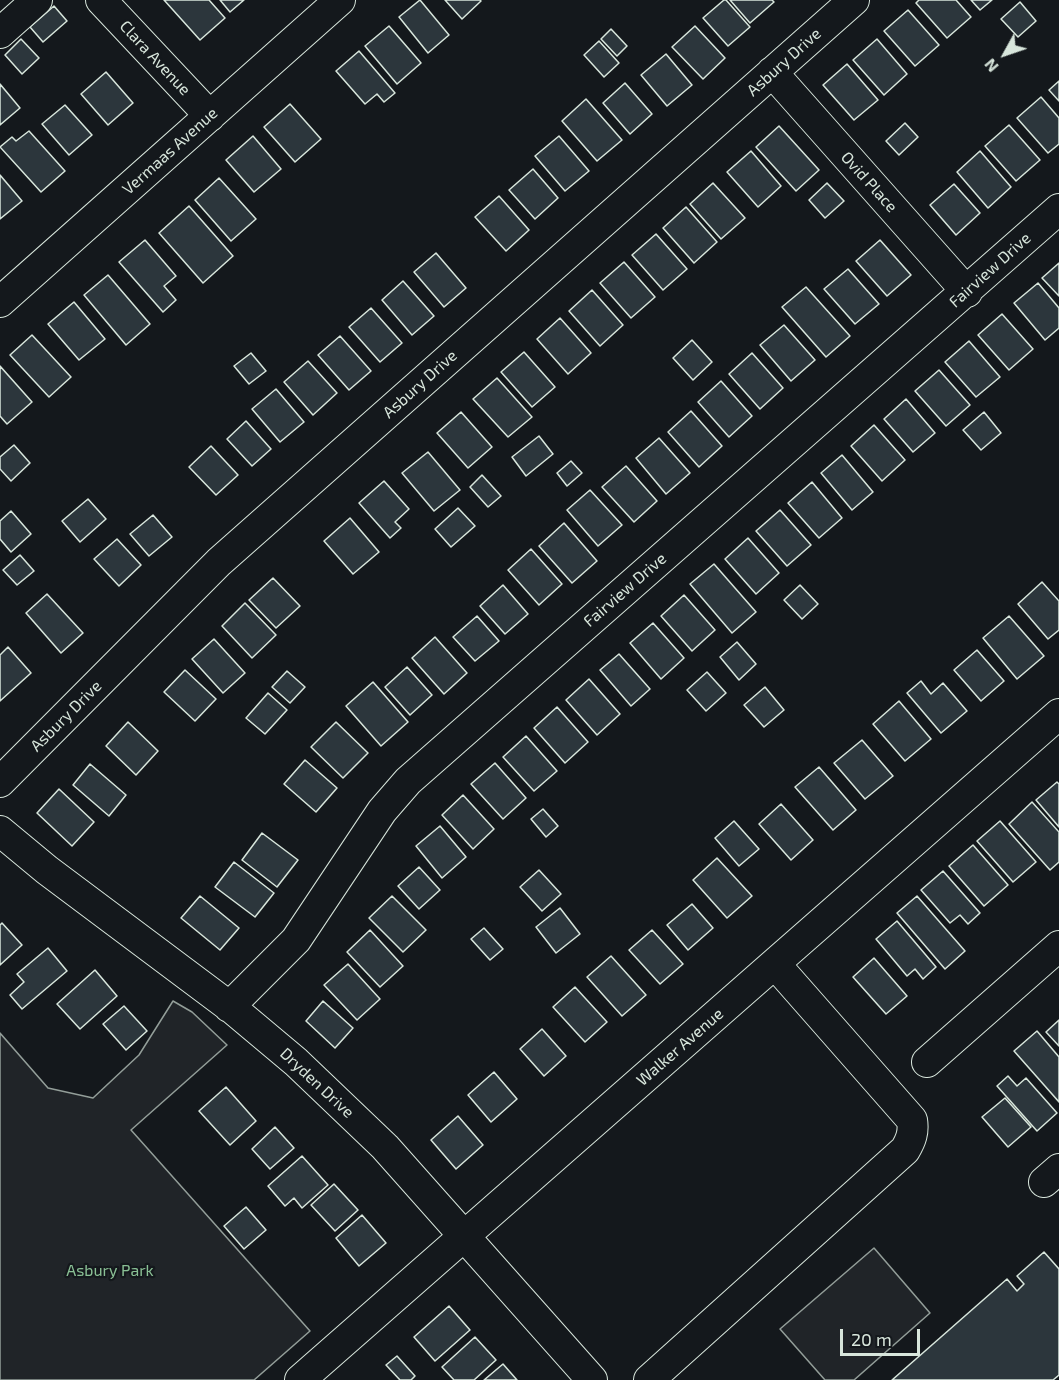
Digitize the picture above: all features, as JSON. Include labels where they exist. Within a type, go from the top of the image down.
[{"type":"street","points":[[0,33],[37,0]]},
{"type":"street","name":"Clara Avenue","points":[[101,0],[210,116]]},
{"type":"street","name":"Vermaas Avenue","points":[[0,302],[340,0]]},
{"type":"street","name":"Asbury Drive","points":[[0,782],[219,562],[854,0]]},
{"type":"street","name":"Ovid Place","points":[[772,72],[967,292]]},
{"type":"street","name":"Fairview Drive","points":[[229,1007],[296,940],[382,811],[408,781],[1059,209]]},
{"type":"street","name":"Walker Avenue","points":[[300,1380],[1059,714]]},
{"type":"street","name":"Dryden Drive","points":[[0,831],[47,870],[229,1007],[296,1062],[385,1147],[592,1380]]},
{"type":"street","points":[[927,1062],[1059,946]]},
{"type":"street","points":[[649,1380],[905,1150],[911,1140],[912,1120],[775,964]]},
{"type":"green space","name":"Asbury Park","points":[[173,1001],[192,1012],[227,1045],[131,1130],[310,1331],[254,1380],[0,1380],[0,1033],[48,1088],[93,1098],[139,1055]]},
{"type":"green space","points":[[874,1248],[930,1313],[854,1380],[825,1380],[780,1329]]},
{"type":"building","points":[[164,0],[209,0],[225,18],[200,40]]},
{"type":"building","points":[[220,0],[244,0],[230,12]]},
{"type":"building","points":[[420,0],[449,35],[428,53],[399,17]]},
{"type":"building","points":[[445,0],[480,0],[481,1],[462,19]]},
{"type":"building","points":[[724,0],[750,27],[728,46],[703,18]]},
{"type":"building","points":[[730,0],[772,0],[774,2],[750,23]]},
{"type":"building","points":[[919,0],[956,0],[971,17],[947,38],[916,3]]},
{"type":"building","points":[[971,0],[992,0],[980,10]]},
{"type":"building","points":[[1020,2],[1036,21],[1018,37],[1001,19]]},
{"type":"building","points":[[54,6],[67,21],[43,42],[30,27]]},
{"type":"building","points":[[908,10],[939,45],[915,66],[884,31]]},
{"type":"building","points":[[389,26],[421,63],[397,84],[365,46]]},
{"type":"building","points":[[695,26],[725,58],[703,79],[672,47]]},
{"type":"building","points":[[611,29],[627,46],[617,56],[601,39]]},
{"type":"building","points":[[21,39],[39,58],[22,74],[5,55]]},
{"type":"building","points":[[877,39],[907,74],[884,95],[853,60]]},
{"type":"building","points":[[599,41],[619,63],[604,77],[584,55]]},
{"type":"building","points":[[359,51],[395,93],[384,102],[377,94],[365,104],[336,71]]},
{"type":"building","points":[[666,54],[692,85],[667,106],[641,75]]},
{"type":"building","points":[[847,64],[878,100],[854,120],[823,85]]},
{"type":"building","points":[[106,72],[133,103],[108,125],[81,94]]},
{"type":"building","points":[[1059,81],[1059,101],[1049,90]]},
{"type":"building","points":[[625,83],[652,114],[630,134],[603,103]]},
{"type":"building","points":[[0,84],[20,108],[0,125]]},
{"type":"building","points":[[1041,97],[1059,118],[1059,144],[1048,153],[1017,118]]},
{"type":"building","points":[[586,99],[622,140],[597,161],[562,121]]},
{"type":"building","points":[[290,104],[321,139],[295,162],[264,127]]},
{"type":"building","points":[[65,105],[92,135],[69,155],[42,124]]},
{"type":"building","points":[[905,123],[918,137],[899,155],[886,141]]},
{"type":"building","points":[[1009,125],[1040,160],[1016,181],[985,146]]},
{"type":"building","points":[[779,126],[819,170],[796,191],[756,147]]},
{"type":"building","points":[[29,131],[65,171],[41,192],[0,147],[12,137],[16,141]]},
{"type":"building","points":[[253,136],[281,169],[254,192],[226,160]]},
{"type":"building","points":[[559,136],[589,171],[565,191],[535,156]]},
{"type":"building","points":[[751,151],[781,186],[758,207],[727,172]]},
{"type":"building","points":[[980,151],[1011,187],[988,208],[957,172]]},
{"type":"building","points":[[533,169],[558,198],[535,219],[509,190]]},
{"type":"building","points":[[0,175],[22,201],[0,219]]},
{"type":"building","points":[[219,178],[256,219],[231,241],[195,200]]},
{"type":"building","points":[[713,183],[745,218],[721,239],[690,204]]},
{"type":"building","points":[[827,183],[844,201],[825,218],[809,200]]},
{"type":"building","points":[[954,184],[980,213],[956,235],[930,205]]},
{"type":"building","points":[[499,196],[529,230],[506,251],[475,217]]},
{"type":"building","points":[[189,206],[233,256],[203,283],[159,233]]},
{"type":"building","points":[[686,207],[717,242],[694,263],[663,228]]},
{"type":"building","points":[[656,234],[687,269],[663,290],[632,255]]},
{"type":"building","points":[[145,240],[176,276],[164,286],[176,300],[163,312],[119,262]]},
{"type":"building","points":[[880,240],[911,275],[887,296],[856,261]]},
{"type":"building","points":[[436,253],[466,288],[444,307],[414,272]]},
{"type":"building","points":[[624,262],[655,297],[631,318],[600,283]]},
{"type":"building","points":[[1059,263],[1059,296],[1042,278]]},
{"type":"building","points":[[848,269],[879,304],[855,324],[824,289]]},
{"type":"building","points":[[108,275],[150,324],[126,345],[84,295]]},
{"type":"building","points":[[403,281],[434,316],[412,335],[382,300]]},
{"type":"building","points":[[1038,283],[1059,308],[1059,328],[1045,340],[1014,303]]},
{"type":"building","points":[[806,287],[850,336],[826,357],[782,307]]},
{"type":"building","points":[[592,290],[623,325],[600,346],[569,311]]},
{"type":"building","points":[[74,302],[105,339],[79,360],[48,324]]},
{"type":"building","points":[[371,308],[402,343],[380,362],[349,327]]},
{"type":"building","points":[[1002,314],[1033,349],[1009,370],[978,335]]},
{"type":"building","points":[[560,318],[591,353],[568,374],[537,339]]},
{"type":"building","points":[[784,325],[815,360],[791,381],[760,345]]},
{"type":"building","points":[[32,335],[71,377],[49,397],[10,355]]},
{"type":"building","points":[[340,336],[371,371],[349,390],[318,355]]},
{"type":"building","points":[[692,340],[712,362],[693,380],[673,358]]},
{"type":"building","points":[[969,341],[1000,377],[976,397],[945,362]]},
{"type":"building","points":[[524,352],[555,387],[532,407],[501,372]]},
{"type":"building","points":[[251,353],[266,371],[249,384],[234,366]]},
{"type":"building","points":[[752,353],[783,388],[760,409],[729,374]]},
{"type":"building","points":[[308,361],[337,393],[313,415],[284,382]]},
{"type":"building","points":[[0,366],[32,402],[7,424],[0,416]]},
{"type":"building","points":[[939,370],[970,405],[946,426],[915,391]]},
{"type":"building","points":[[497,378],[532,417],[508,437],[473,399]]},
{"type":"building","points":[[721,381],[752,416],[729,437],[698,402]]},
{"type":"building","points":[[276,389],[304,422],[280,442],[252,409]]},
{"type":"building","points":[[906,399],[935,433],[913,452],[884,419]]},
{"type":"building","points":[[691,411],[722,446],[699,467],[668,432]]},
{"type":"building","points":[[461,412],[492,447],[468,468],[437,433]]},
{"type":"building","points":[[984,412],[1001,433],[981,450],[963,430]]},
{"type":"building","points":[[246,421],[271,449],[252,466],[227,439]]},
{"type":"building","points":[[874,425],[905,460],[882,481],[851,446]]},
{"type":"building","points":[[539,436],[553,454],[526,476],[512,457]]},
{"type":"building","points":[[659,438],[690,473],[666,494],[636,458]]},
{"type":"building","points":[[14,445],[30,463],[11,481],[0,469],[0,457]]},
{"type":"building","points":[[211,446],[238,475],[216,495],[189,467]]},
{"type":"building","points":[[428,452],[460,490],[434,511],[402,473]]},
{"type":"building","points":[[842,455],[873,492],[852,510],[821,473]]},
{"type":"building","points":[[571,461],[582,473],[567,486],[557,473]]},
{"type":"building","points":[[626,466],[657,501],[634,522],[602,487]]},
{"type":"building","points":[[482,475],[501,496],[488,507],[470,487]]},
{"type":"building","points":[[384,481],[409,509],[395,522],[401,528],[390,538],[359,503]]},
{"type":"building","points":[[812,482],[842,518],[819,538],[788,503]]},
{"type":"building","points":[[590,490],[622,525],[598,546],[567,510]]},
{"type":"building","points":[[88,499],[106,519],[80,542],[62,521]]},
{"type":"building","points":[[458,508],[475,526],[451,547],[435,529]]},
{"type":"building","points":[[780,510],[811,545],[787,566],[756,531]]},
{"type":"building","points":[[11,511],[31,534],[11,552],[0,539],[0,521]]},
{"type":"building","points":[[153,515],[172,537],[149,556],[130,534]]},
{"type":"building","points":[[350,518],[379,552],[353,574],[324,541]]},
{"type":"building","points":[[564,523],[597,561],[572,583],[539,546]]},
{"type":"building","points":[[748,538],[779,573],[756,594],[725,559]]},
{"type":"building","points":[[117,539],[141,565],[119,586],[94,559]]},
{"type":"building","points":[[531,549],[562,584],[539,605],[508,570]]},
{"type":"building","points":[[20,555],[34,571],[17,585],[3,570]]},
{"type":"building","points":[[714,564],[756,612],[732,633],[690,584]]},
{"type":"building","points":[[273,578],[300,606],[276,628],[249,600]]},
{"type":"building","points":[[1042,582],[1059,601],[1059,630],[1048,639],[1018,604]]},
{"type":"building","points":[[503,585],[528,614],[505,634],[480,606]]},
{"type":"building","points":[[800,585],[818,604],[802,619],[784,600]]},
{"type":"building","points":[[47,594],[83,633],[61,653],[26,613]]},
{"type":"building","points":[[684,595],[715,630],[692,651],[661,616]]},
{"type":"building","points":[[245,603],[276,635],[252,658],[222,626]]},
{"type":"building","points":[[477,616],[499,641],[475,661],[453,637]]},
{"type":"building","points":[[1009,616],[1044,656],[1017,679],[983,638]]},
{"type":"building","points":[[653,623],[684,658],[661,679],[630,643]]},
{"type":"building","points":[[435,637],[467,673],[444,694],[412,658]]},
{"type":"building","points":[[214,639],[245,673],[223,693],[192,659]]},
{"type":"building","points":[[737,642],[756,664],[739,680],[720,657]]},
{"type":"building","points":[[8,647],[31,673],[0,701],[0,655]]},
{"type":"building","points":[[977,650],[1004,681],[981,701],[954,670]]},
{"type":"building","points":[[619,654],[650,689],[631,706],[600,670]]},
{"type":"building","points":[[407,667],[432,695],[410,715],[385,687]]},
{"type":"building","points":[[185,670],[216,699],[195,721],[164,692]]},
{"type":"building","points":[[287,671],[305,687],[290,703],[272,687]]},
{"type":"building","points":[[707,672],[726,693],[706,711],[687,690]]},
{"type":"building","points":[[589,679],[620,714],[597,735],[566,700]]},
{"type":"building","points":[[921,681],[931,694],[943,683],[967,711],[941,733],[907,693]]},
{"type":"building","points":[[373,682],[408,722],[381,746],[346,706]]},
{"type":"building","points":[[765,687],[784,710],[764,727],[744,705]]},
{"type":"building","points":[[268,693],[287,710],[265,734],[246,718]]},
{"type":"building","points":[[899,701],[931,739],[905,761],[873,724]]},
{"type":"building","points":[[557,707],[588,742],[565,763],[534,728]]},
{"type":"building","points":[[128,722],[158,751],[136,775],[106,746]]},
{"type":"building","points":[[336,722],[368,753],[343,778],[311,747]]},
{"type":"building","points":[[526,736],[557,771],[534,791],[503,757]]},
{"type":"building","points":[[862,740],[893,776],[865,799],[834,763]]},
{"type":"building","points":[[305,760],[337,788],[316,812],[284,784]]},
{"type":"building","points":[[495,763],[526,798],[503,819],[471,784]]},
{"type":"building","points":[[90,764],[126,795],[109,816],[73,785]]},
{"type":"building","points":[[819,767],[856,810],[833,830],[795,787]]},
{"type":"building","points":[[1057,782],[1059,784],[1059,827],[1036,800]]},
{"type":"building","points":[[59,789],[94,822],[72,846],[37,813]]},
{"type":"building","points":[[463,795],[494,829],[473,849],[442,815]]},
{"type":"building","points":[[1032,802],[1059,832],[1059,862],[1050,870],[1009,824]]},
{"type":"building","points":[[781,804],[813,840],[791,860],[759,824]]},
{"type":"building","points":[[543,809],[558,826],[546,837],[531,819]]},
{"type":"building","points":[[734,821],[759,849],[739,866],[715,838]]},
{"type":"building","points":[[1000,821],[1036,862],[1013,882],[977,841]]},
{"type":"building","points":[[440,826],[466,857],[442,878],[416,846]]},
{"type":"building","points":[[262,833],[298,860],[277,887],[242,860]]},
{"type":"building","points":[[973,845],[1008,885],[984,906],[949,866]]},
{"type":"building","points":[[717,858],[752,896],[727,918],[693,880]]},
{"type":"building","points":[[234,862],[274,893],[255,917],[215,887]]},
{"type":"building","points":[[419,867],[440,890],[419,909],[398,886]]},
{"type":"building","points":[[539,870],[561,894],[542,911],[520,887]]},
{"type":"building","points":[[943,871],[980,913],[968,924],[960,915],[950,923],[921,890]]},
{"type":"building","points":[[200,896],[239,928],[220,950],[181,918]]},
{"type":"building","points":[[392,896],[426,930],[403,952],[369,918]]},
{"type":"building","points":[[917,896],[965,951],[945,969],[897,913]]},
{"type":"building","points":[[692,904],[713,928],[688,950],[667,925]]},
{"type":"building","points":[[560,908],[580,934],[556,953],[536,927]]},
{"type":"building","points":[[897,921],[936,967],[923,979],[915,969],[907,976],[876,939]]},
{"type":"building","points":[[2,923],[22,945],[0,965],[0,925]]},
{"type":"building","points":[[484,928],[503,949],[490,960],[471,939]]},
{"type":"building","points":[[370,930],[403,966],[380,987],[347,952]]},
{"type":"building","points":[[652,930],[683,964],[660,984],[629,950]]},
{"type":"building","points":[[48,948],[67,971],[22,1009],[10,995],[24,982],[17,974]]},
{"type":"building","points":[[611,956],[646,995],[622,1016],[587,977]]},
{"type":"building","points":[[874,958],[907,996],[886,1014],[853,977]]},
{"type":"building","points":[[348,964],[380,999],[357,1020],[324,985]]},
{"type":"building","points":[[95,970],[117,996],[80,1029],[57,1004]]},
{"type":"building","points":[[575,987],[607,1022],[585,1042],[553,1007]]},
{"type":"building","points":[[323,1001],[353,1028],[335,1048],[306,1021]]},
{"type":"building","points":[[124,1006],[147,1031],[126,1050],[103,1024]]},
{"type":"building","points":[[1059,1020],[1059,1046],[1046,1032]]},
{"type":"building","points":[[542,1029],[566,1056],[544,1076],[520,1049]]},
{"type":"building","points":[[1037,1031],[1059,1057],[1059,1102],[1014,1051]]},
{"type":"building","points":[[494,1072],[517,1099],[491,1122],[468,1095]]},
{"type":"building","points":[[1008,1076],[1017,1086],[1026,1078],[1057,1113],[1037,1131],[997,1086]]},
{"type":"building","points":[[226,1087],[256,1121],[230,1145],[199,1111]]},
{"type":"building","points":[[1005,1098],[1031,1127],[1008,1147],[982,1117]]},
{"type":"building","points":[[458,1116],[483,1145],[456,1169],[431,1140]]},
{"type":"building","points":[[275,1127],[294,1148],[270,1169],[252,1149]]},
{"type":"building","points":[[302,1156],[328,1185],[302,1208],[294,1198],[285,1206],[268,1186]]},
{"type":"building","points":[[334,1184],[358,1210],[335,1231],[311,1205]]},
{"type":"building","points":[[246,1207],[266,1230],[244,1249],[224,1226]]},
{"type":"building","points":[[362,1215],[386,1243],[359,1266],[336,1238]]},
{"type":"building","points":[[1044,1252],[1059,1269],[1059,1375],[1053,1380],[892,1380],[1007,1279],[1017,1291],[1024,1284],[1017,1276]]},
{"type":"building","points":[[449,1306],[470,1330],[435,1361],[414,1337]]},
{"type":"building","points":[[475,1337],[496,1360],[474,1380],[454,1380],[442,1367]]},
{"type":"building","points":[[397,1356],[415,1376],[411,1380],[400,1380],[386,1365]]},
{"type":"building","points":[[503,1364],[517,1380],[484,1380]]}]
